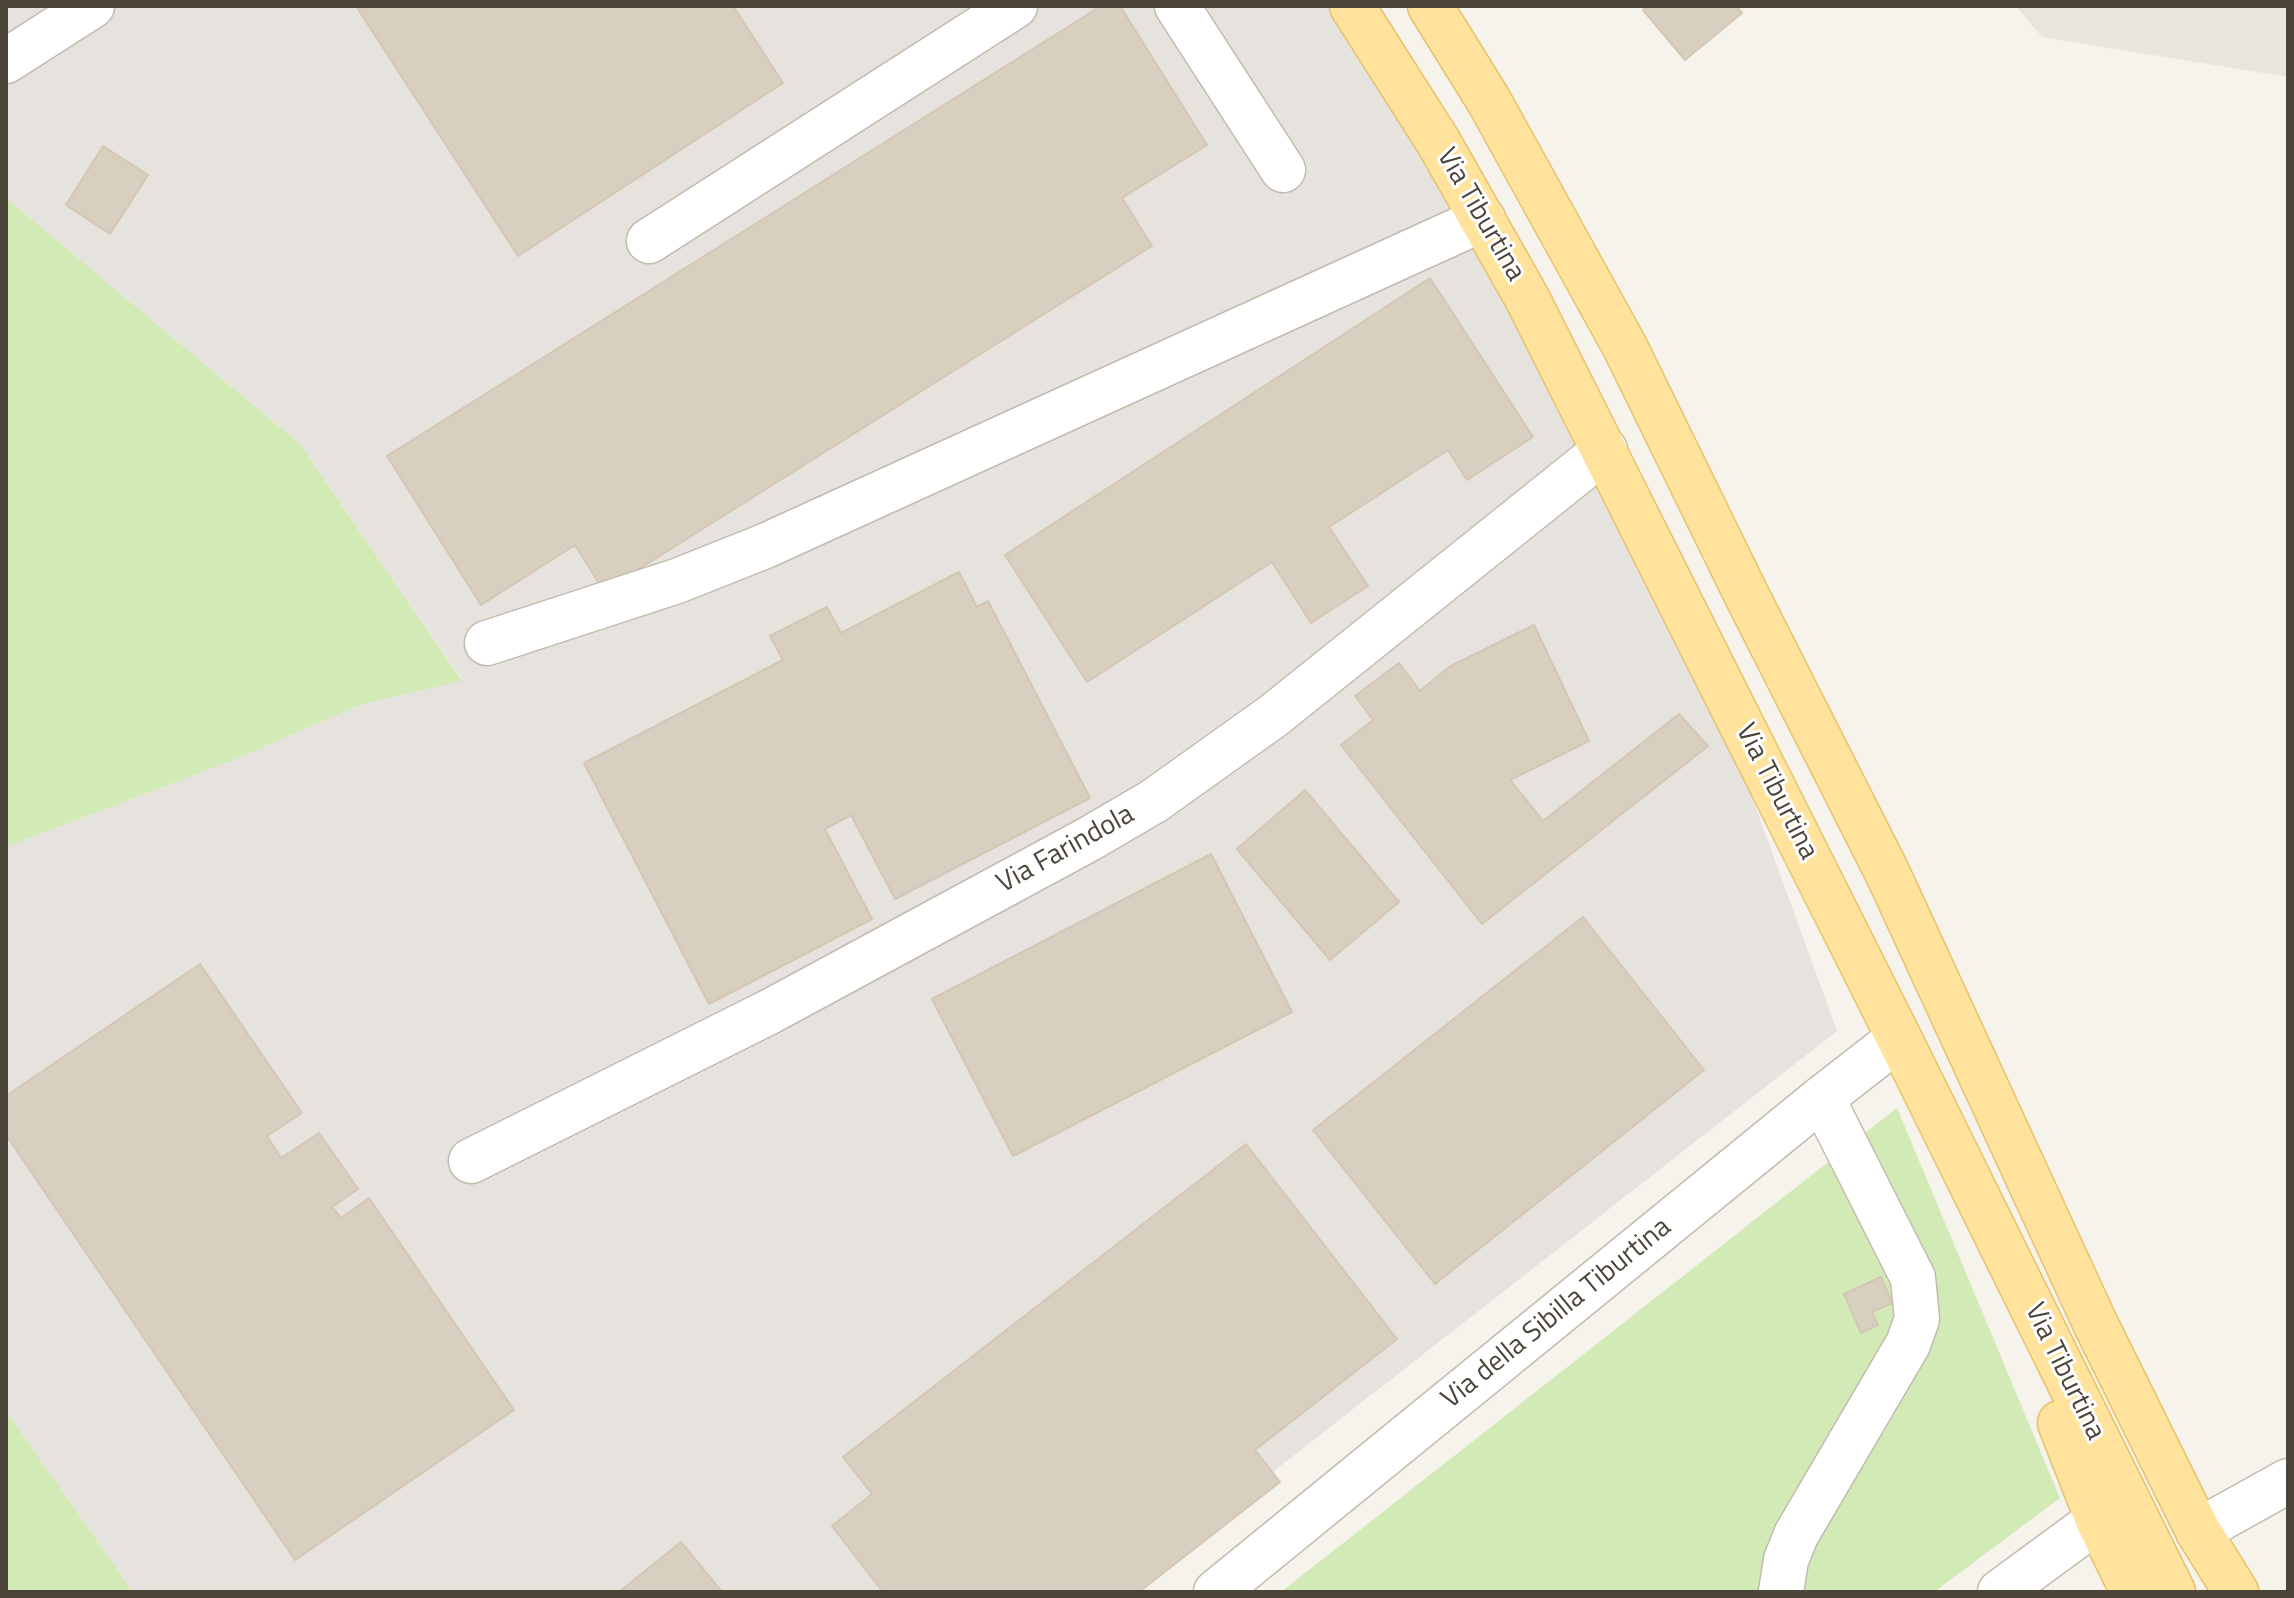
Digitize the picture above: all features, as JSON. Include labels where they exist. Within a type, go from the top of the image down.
[{"type":"main road","name":"Via Tiburtina","points":[[1352,6],[1483,219],[1605,450],[2173,1592]]},
{"type":"main road","name":"Via Tiburtina","points":[[1430,6],[1489,101],[1625,347],[1887,872],[2095,1323],[2198,1531],[2236,1592]]},
{"type":"main road","points":[[1945,1130],[2098,1520],[2133,1592]]},
{"type":"street","points":[[6,61],[92,6]]},
{"type":"street","points":[[649,241],[1015,6]]},
{"type":"street","points":[[1177,6],[1283,170]]},
{"type":"street","points":[[487,643],[677,581],[765,546],[1483,219]]},
{"type":"street","name":"Via Farindola","points":[[471,1161],[769,1012],[1154,801],[1273,716],[1605,450]]},
{"type":"street","name":"Via della Sibilla Tiburtina","points":[[1216,1592],[1899,1038]]},
{"type":"street","points":[[1781,1592],[1786,1560],[1796,1535],[1908,1344],[1917,1319],[1913,1278],[1822,1098]]},
{"type":"street","points":[[2198,1531],[2288,1481]]},
{"type":"street","points":[[2000,1592],[2098,1520]]},
{"type":"shaded area","points":[[6,6],[1337,6],[1521,301],[1745,778],[1837,1031],[1119,1592],[133,1592],[6,1411],[6,847],[236,759],[362,704],[462,680],[300,444],[6,198]]},
{"type":"shaded area","points":[[2016,6],[2288,6],[2288,77],[2042,37]]},
{"type":"green space","points":[[6,198],[300,444],[462,681],[362,704],[236,759],[6,847]]},
{"type":"green space","points":[[1897,1108],[2060,1498],[1934,1592],[1281,1592]]},
{"type":"green space","points":[[6,1411],[133,1592],[6,1592]]},
{"type":"building","points":[[356,6],[733,6],[783,83],[518,256]]},
{"type":"building","points":[[1101,6],[1120,6],[1207,145],[1122,198],[1152,246],[604,591],[575,545],[481,605],[387,456]]},
{"type":"building","points":[[1648,6],[1736,6],[1742,13],[1685,60],[1643,10]]},
{"type":"building","points":[[103,146],[148,175],[110,234],[66,205]]},
{"type":"building","points":[[1430,278],[1533,437],[1467,480],[1448,450],[1329,527],[1368,586],[1311,623],[1272,562],[1087,682],[1005,555]]},
{"type":"building","points":[[959,572],[977,607],[988,601],[1090,798],[895,899],[851,815],[825,829],[872,919],[709,1004],[584,763],[783,660],[770,636],[827,607],[841,633]]},
{"type":"building","points":[[1534,625],[1589,741],[1510,780],[1543,821],[1679,714],[1708,746],[1482,924],[1341,745],[1373,720],[1355,696],[1399,663],[1420,691],[1449,667]]},
{"type":"building","points":[[1305,790],[1399,902],[1330,960],[1237,849]]},
{"type":"building","points":[[1211,854],[1292,1012],[1013,1156],[932,999]]},
{"type":"building","points":[[1583,917],[1704,1070],[1435,1284],[1313,1130]]},
{"type":"building","points":[[200,964],[302,1113],[267,1136],[281,1158],[319,1133],[358,1189],[332,1207],[341,1218],[369,1198],[514,1410],[295,1560],[6,1135],[6,1096]]},
{"type":"building","points":[[1246,1144],[1397,1339],[1255,1450],[1280,1482],[1139,1592],[883,1592],[832,1526],[872,1494],[843,1457]]},
{"type":"building","points":[[1881,1277],[1892,1303],[1872,1312],[1878,1325],[1861,1333],[1844,1294]]},
{"type":"building","points":[[681,1542],[722,1592],[619,1592]]}]
